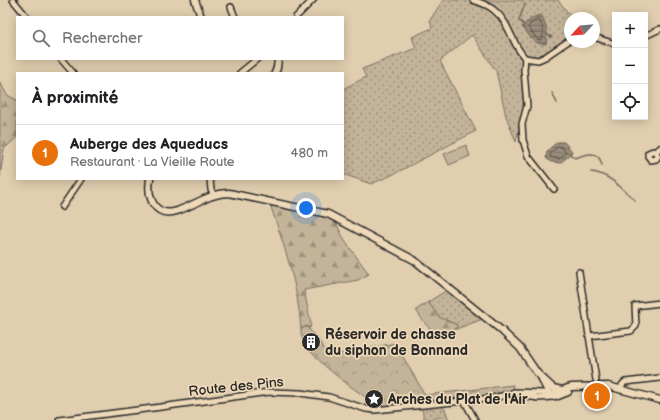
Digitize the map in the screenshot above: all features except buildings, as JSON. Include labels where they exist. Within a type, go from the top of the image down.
[{"type":"main road","points":[[195,0],[201,16]]},
{"type":"main road","points":[[275,72],[278,60]]},
{"type":"main road","points":[[150,180],[148,188],[150,198],[154,206],[164,212],[176,211],[214,195],[229,193],[328,214],[414,260],[506,335],[520,348],[537,373],[544,390],[550,395],[558,396],[596,383],[660,400]]},
{"type":"main road","points":[[537,373],[553,388],[562,390],[572,387],[579,388]]},
{"type":"street","points":[[13,0],[26,16]]},
{"type":"street","points":[[297,16],[313,0]]},
{"type":"street","points":[[473,0],[487,5],[496,11],[503,19],[519,52],[525,58],[538,60],[545,58],[564,44]]},
{"type":"street","points":[[231,7],[235,16]]},
{"type":"street","points":[[648,35],[660,29]]},
{"type":"street","points":[[600,39],[612,43]]},
{"type":"street","points":[[525,58],[524,70],[527,106],[522,124],[523,140],[528,156],[554,189]]},
{"type":"street","points":[[61,60],[72,72]]},
{"type":"street","points":[[241,72],[256,60]]},
{"type":"street","points":[[62,207],[80,180]]},
{"type":"street","points":[[210,180],[211,190],[214,195]]},
{"type":"street","points":[[579,272],[596,383]]},
{"type":"street","points":[[589,336],[631,331],[636,326],[635,306],[660,303]]},
{"type":"street","points":[[621,390],[622,385],[625,382],[660,378]]},
{"type":"street","points":[[550,395],[553,388]]},
{"type":"street","name":"Route des Pins","points":[[59,420],[269,392],[329,396],[366,409],[375,410],[465,402],[493,398],[514,392],[544,390]]},
{"type":"street","name":"Route des Pins","points":[[538,398],[562,390]]},
{"type":"street","name":"Route des Pins","points":[[510,394],[538,398],[558,396]]},
{"type":"street","points":[[465,402],[474,420]]},
{"type":"green space","points":[[443,0],[558,0],[567,12],[564,12],[564,40],[521,70],[524,104],[516,142],[506,116],[496,71],[472,35],[440,61],[476,131],[392,175],[371,184],[344,174],[344,88],[366,77],[362,69],[416,48],[412,37],[432,28],[430,20]]},
{"type":"green space","points":[[0,82],[7,95],[16,100],[16,138],[4,149],[0,177]]},
{"type":"green space","points":[[466,145],[470,156],[449,165],[444,154]]},
{"type":"green space","points":[[270,204],[327,217],[335,221],[345,241],[369,274],[358,280],[304,290],[311,324],[310,328],[307,326],[301,329],[294,281]]},
{"type":"green space","points":[[447,290],[483,319],[456,329],[457,325],[439,317],[428,302]]},
{"type":"green space","points":[[428,302],[439,317],[457,325],[456,329],[435,331],[431,329],[416,310]]},
{"type":"green space","points":[[307,326],[330,356],[395,343],[425,395],[513,385],[515,392],[381,408],[332,372],[309,350],[303,339],[301,329]]},
{"type":"green space","points":[[441,406],[445,409],[449,420],[444,420],[443,417],[424,420],[422,408]]},
{"type":"water","points":[[539,15],[542,16],[546,26],[546,44],[538,43],[532,39],[522,27],[532,18]]},
{"type":"water","points":[[557,142],[564,142],[572,151],[570,155],[560,163],[551,162],[546,158],[547,151]]},
{"type":"waterway","points":[[524,25],[519,20],[525,4]]},
{"type":"waterway","points":[[546,34],[552,37]]},
{"type":"waterway","points":[[552,93],[557,103]]},
{"type":"waterway","points":[[570,154],[575,158],[587,154],[595,155],[598,157],[602,165]]},
{"type":"waterway","points":[[591,172],[598,173],[610,179],[635,200]]},
{"type":"place","name":"Réservoir de chasse du siphon de Bonnand","points":[[311,342]]},
{"type":"place","name":"Auberge des Aqueducs","points":[[597,396]]},
{"type":"place","name":"Arches du Plat de l'Air","points":[[374,399]]}]
